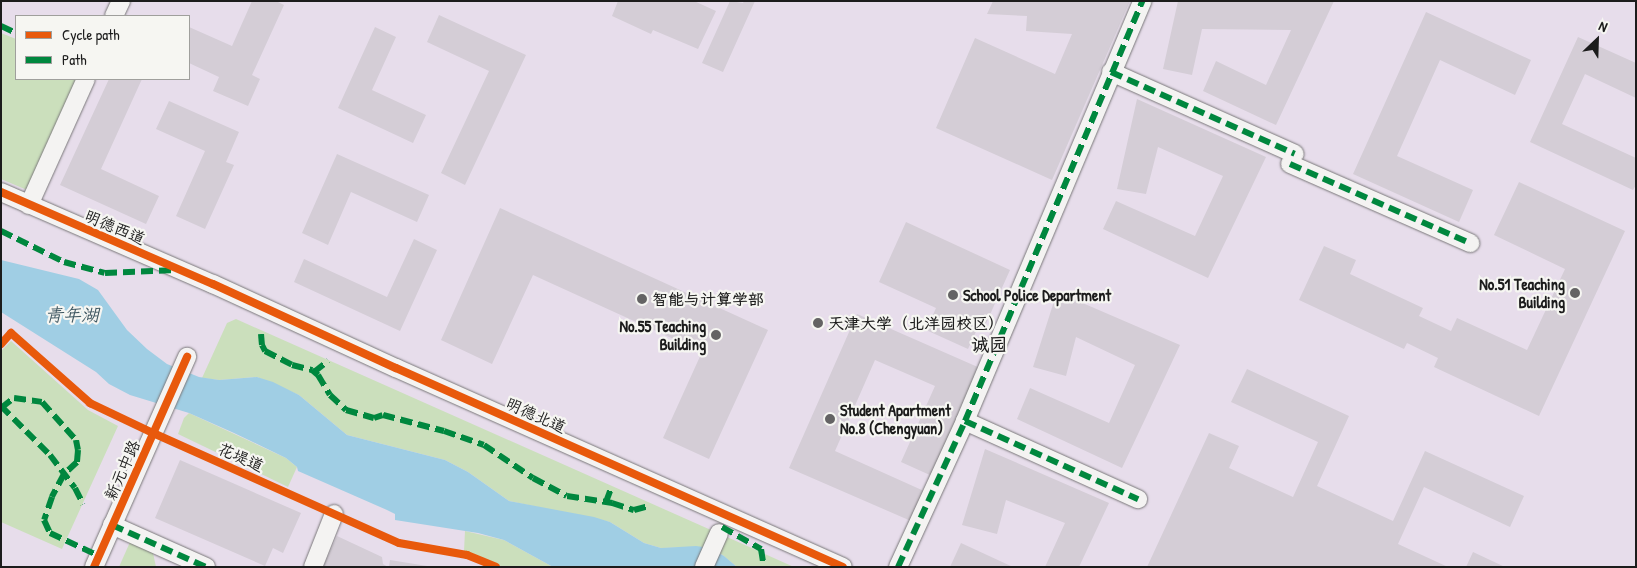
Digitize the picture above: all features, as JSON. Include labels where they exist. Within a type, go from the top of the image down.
[{"type":"street","points":[[114,15],[121,1]]},
{"type":"street","points":[[898,567],[965,421],[1142,1]]},
{"type":"street","points":[[1111,72],[1470,243]]},
{"type":"street","points":[[29,205],[86,80]]},
{"type":"street","name":"明德西道","points":[[1,192],[219,286]]},
{"type":"street","name":"明德北道","points":[[219,286],[396,368],[843,567]]},
{"type":"street","name":"新元中路","points":[[94,567],[181,362]]},
{"type":"street","name":"新元中路","points":[[86,567],[159,412]]},
{"type":"street","points":[[965,421],[1138,499]]},
{"type":"street","points":[[313,567],[334,514]]},
{"type":"street","points":[[112,524],[206,567]]},
{"type":"street","points":[[704,567],[719,533]]},
{"type":"shaded area","name":"天津大学（北洋园校区）","points":[[1,1],[1636,1],[1636,567],[1,567]]},
{"type":"green space","points":[[1,33],[15,39],[15,80],[76,80],[27,190],[1,179]]},
{"type":"green space","points":[[236,319],[711,530],[709,537],[703,547],[661,548],[644,543],[610,522],[509,501],[468,472],[445,460],[347,435],[299,395],[257,377],[219,380],[202,378],[227,323]]},
{"type":"green space","points":[[11,341],[88,410],[118,426],[62,549],[1,522],[1,351]]},
{"type":"green space","points":[[189,413],[286,458],[297,467],[288,487],[178,434],[184,418]]},
{"type":"green space","points":[[465,531],[504,540],[553,567],[503,567],[464,551]]},
{"type":"green space","points":[[727,537],[794,567],[737,567],[720,553]]},
{"type":"green space","points":[[130,542],[153,553],[156,567],[119,567]]},
{"type":"water","name":"青年湖","points":[[1,260],[79,279],[98,290],[127,330],[147,349],[167,364],[199,377],[219,380],[257,377],[273,382],[299,395],[347,435],[445,460],[468,472],[509,501],[594,517],[610,522],[644,543],[661,548],[696,546],[710,548],[724,556],[737,567],[553,567],[504,540],[478,533],[395,520],[395,514],[298,471],[297,467],[286,458],[234,433],[189,413],[130,395],[109,384],[96,372],[1,312]]},
{"type":"building","points":[[252,1],[276,1],[284,5],[252,75],[260,79],[248,106],[213,91],[219,77],[190,63],[190,27],[232,46]]},
{"type":"building","points":[[618,1],[694,1],[716,11],[698,49],[653,30],[651,34],[612,16]]},
{"type":"building","points":[[730,1],[743,3],[744,1],[755,1],[723,72],[702,63]]},
{"type":"building","points":[[993,1],[1130,1],[1052,180],[936,128],[975,38],[1055,74],[1072,34],[1026,31],[1027,16],[987,14]]},
{"type":"building","points":[[1178,1],[1334,1],[1276,125],[1203,91],[1216,61],[1266,85],[1291,30],[1202,29],[1192,75],[1163,69]]},
{"type":"building","points":[[1426,12],[1531,60],[1515,95],[1440,60],[1397,156],[1473,190],[1459,222],[1353,174]]},
{"type":"building","points":[[439,15],[526,55],[465,185],[441,173],[489,71],[427,42]]},
{"type":"building","points":[[375,27],[396,37],[372,90],[426,115],[413,143],[338,108]]},
{"type":"building","points":[[1578,37],[1636,63],[1636,98],[1585,74],[1562,124],[1636,158],[1636,185],[1633,190],[1530,142]]},
{"type":"building","points":[[109,80],[142,80],[101,169],[159,196],[146,224],[60,185]]},
{"type":"building","points":[[1137,99],[1266,157],[1208,278],[1103,229],[1116,201],[1195,236],[1223,176],[1158,147],[1146,194],[1117,189]]},
{"type":"building","points":[[169,101],[239,132],[226,162],[234,165],[205,229],[176,216],[205,151],[156,129]]},
{"type":"building","points":[[337,154],[429,195],[417,222],[351,192],[328,245],[302,233]]},
{"type":"building","name":"No.51 Teaching Building","points":[[1519,182],[1625,231],[1539,416],[1434,367],[1438,358],[1407,343],[1404,349],[1299,300],[1324,246],[1356,260],[1350,274],[1423,308],[1419,316],[1451,331],[1457,318],[1527,350],[1565,269],[1494,235]]},
{"type":"building","name":"No.55 Teaching Building","points":[[500,208],[768,330],[709,459],[663,438],[702,352],[533,275],[492,364],[441,340]]},
{"type":"building","name":"School Police Department","points":[[906,222],[1010,270],[984,328],[979,325],[968,349],[926,330],[936,308],[879,282]]},
{"type":"building","points":[[414,239],[437,250],[400,331],[294,282],[304,259],[387,297]]},
{"type":"building","points":[[1057,292],[1180,345],[1122,468],[1017,419],[1030,388],[1109,423],[1135,365],[1076,337],[1066,376],[1033,367]]},
{"type":"building","name":"Student Apartment No.8 (Chengyuan)","points":[[857,314],[980,368],[932,476],[901,462],[935,386],[875,360],[835,451],[924,491],[911,521],[789,468]]},
{"type":"building","points":[[1247,369],[1349,416],[1317,486],[1393,521],[1425,451],[1524,496],[1510,527],[1424,487],[1398,544],[1448,567],[1147,567],[1209,433],[1239,446],[1229,468],[1293,497],[1318,442],[1231,402]]},
{"type":"building","points":[[985,449],[1109,503],[1079,567],[1045,567],[1065,523],[1006,500],[997,534],[962,525]]},
{"type":"building","points":[[180,460],[301,513],[283,553],[273,548],[265,566],[155,518]]},
{"type":"building","points":[[337,536],[382,557],[383,564],[388,567],[323,567]]},
{"type":"building","points":[[961,543],[1013,567],[950,567]]},
{"type":"building","points":[[1473,552],[1505,567],[1466,567]]},
{"type":"building","points":[[390,560],[427,566],[389,567]]},
{"type":"marked path","points":[[898,567],[965,421],[1142,1]]},
{"type":"marked path","points":[[1,26],[15,33]]},
{"type":"marked path","points":[[1111,72],[1295,154]]},
{"type":"marked path","points":[[1290,164],[1470,243]]},
{"type":"marked path","points":[[1,231],[64,262],[105,273],[176,270]]},
{"type":"marked path","points":[[261,334],[262,345],[265,351],[292,365],[312,370],[318,375],[330,395],[346,410],[374,418],[383,415],[444,431],[484,445],[533,478],[567,496],[612,503],[634,510],[649,506]]},
{"type":"marked path","points":[[314,372],[328,361]]},
{"type":"marked path","points":[[1,408],[14,398],[42,402],[76,440],[78,450],[77,462],[64,474],[52,497],[44,520],[50,533],[99,556]]},
{"type":"marked path","points":[[1,406],[50,455],[75,488],[83,504]]},
{"type":"marked path","points":[[965,421],[1138,499]]},
{"type":"marked path","points":[[606,502],[611,488]]},
{"type":"marked path","points":[[112,525],[206,567]]},
{"type":"marked path","points":[[722,527],[761,549],[764,567]]},
{"type":"cycle path","points":[[1,192],[213,284],[396,368],[843,567]]},
{"type":"cycle path","name":"花堤道","points":[[1,344],[11,333],[90,403],[153,433],[399,543],[467,555],[496,567]]},
{"type":"cycle path","points":[[94,567],[187,357]]},
{"type":"place","name":"No.51 Teaching Building","points":[[1575,293]]},
{"type":"place","name":"School Police Department","points":[[953,295]]},
{"type":"place","name":"智能与计算学部","points":[[642,299]]},
{"type":"place","name":"天津大学（北洋园校区）","points":[[818,323]]},
{"type":"place","name":"No.55 Teaching Building","points":[[716,335]]},
{"type":"place","name":"Student Apartment No.8 (Chengyuan)","points":[[830,419]]},
{"type":"district","name":"诚园","points":[[989,345]]}]
